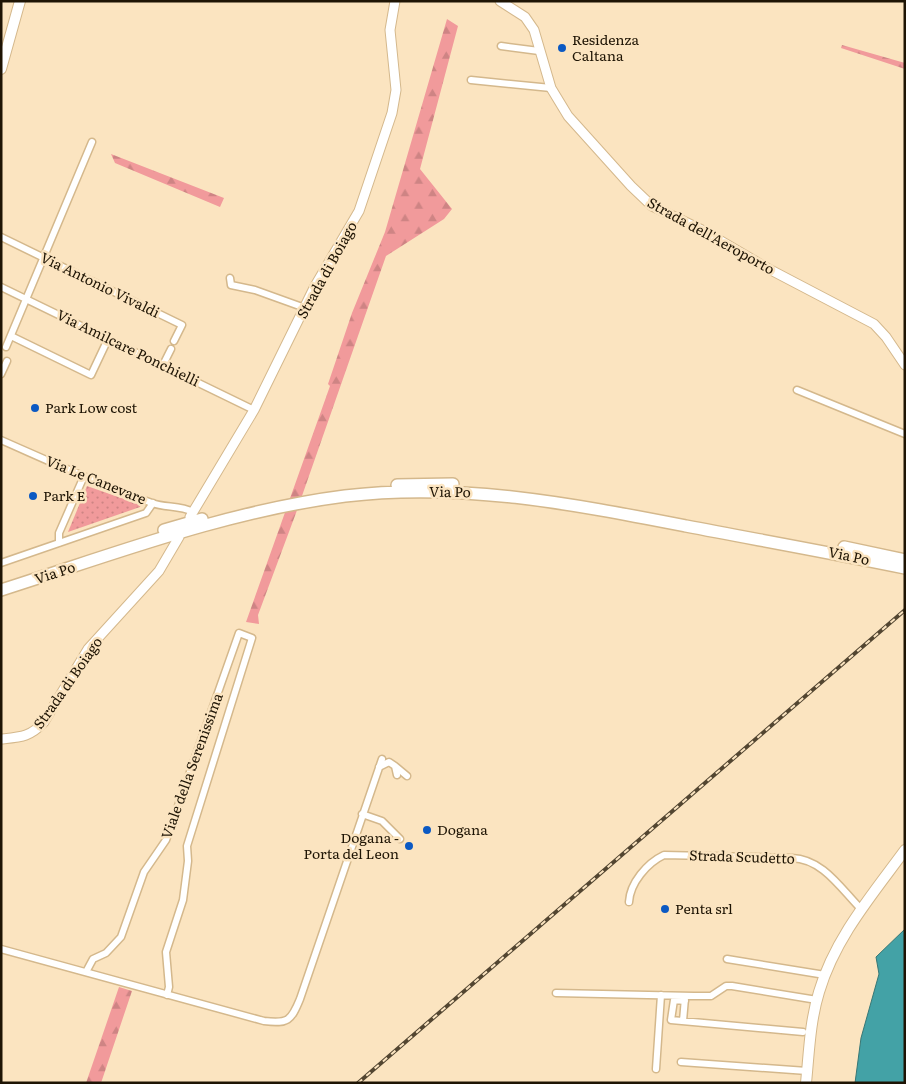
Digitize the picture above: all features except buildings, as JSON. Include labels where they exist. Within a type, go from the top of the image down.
[{"type":"highway","name":"Via Po","points":[[1,584],[184,524],[263,503],[346,490],[432,483],[515,488],[613,504],[905,560]]},
{"type":"highway","name":"Via Po","points":[[1,590],[252,512],[347,496],[426,492],[510,495],[569,504],[905,568]]},
{"type":"main road","points":[[1,69],[20,1]]},
{"type":"main road","points":[[806,1083],[808,1033],[825,975],[840,943],[861,909],[905,850]]},
{"type":"street","name":"Strada di Boiago","points":[[191,515],[254,410],[315,286],[359,211],[392,112],[396,90],[390,30],[395,1]]},
{"type":"street","name":"Strada dell'Aeroporto","points":[[500,1],[525,18],[534,30],[551,88],[568,116],[631,186],[652,206],[702,230],[767,268],[874,324],[886,337],[905,366]]},
{"type":"street","points":[[501,46],[539,50]]},
{"type":"street","points":[[471,80],[551,88]]},
{"type":"street","points":[[6,347],[92,142]]},
{"type":"street","name":"Via Antonio Vivaldi","points":[[1,237],[182,325],[174,341]]},
{"type":"street","points":[[230,278],[231,284],[238,287],[255,290],[304,308]]},
{"type":"street","name":"Via Amilcare Ponchielli","points":[[1,287],[254,410]]},
{"type":"street","points":[[11,336],[91,375],[108,339]]},
{"type":"street","points":[[164,366],[171,348]]},
{"type":"street","points":[[1,374],[7,361]]},
{"type":"street","points":[[797,390],[905,434]]},
{"type":"street","name":"Via Le Canevare","points":[[1,440],[153,503],[185,508],[191,515]]},
{"type":"street","points":[[59,543],[59,533],[84,476]]},
{"type":"street","points":[[1,562],[146,513],[153,503]]},
{"type":"street","name":"Strada di Boiago","points":[[1,739],[26,736],[35,732],[44,722],[88,649],[160,570],[179,537]]},
{"type":"street","name":"Viale della Serenissima","points":[[86,972],[93,959],[106,953],[121,937],[144,872],[166,840],[239,633],[249,637],[186,846],[188,861],[183,900],[166,952],[169,987],[167,994]]},
{"type":"street","points":[[1,949],[264,1021],[278,1023],[288,1021],[294,1014],[300,999],[382,759]]},
{"type":"street","points":[[379,767],[389,762],[407,776]]},
{"type":"street","points":[[395,766],[397,774]]},
{"type":"street","points":[[362,814],[382,821],[400,839]]},
{"type":"street","name":"Strada Scudetto","points":[[629,902],[631,888],[651,864],[664,855],[797,858],[808,860],[817,865],[861,909]]},
{"type":"street","points":[[727,959],[825,975]]},
{"type":"street","points":[[808,1033],[672,1020],[674,1000],[711,996],[726,986],[732,986],[817,1000]]},
{"type":"street","points":[[556,993],[661,995],[685,999]]},
{"type":"street","points":[[656,1069],[661,995]]},
{"type":"street","points":[[683,1022],[685,999]]},
{"type":"street","points":[[681,1062],[807,1071]]},
{"type":"green space","points":[[447,19],[458,26],[420,169],[452,209],[444,219],[386,256],[296,513],[258,615],[259,624],[246,622],[330,386],[328,384],[352,313],[385,232]]},
{"type":"green space","points":[[842,45],[905,63],[905,69],[841,48]]},
{"type":"green space","points":[[111,154],[224,198],[220,207],[115,163]]},
{"type":"green space","points":[[87,486],[141,505],[140,507],[68,532]]},
{"type":"green space","points":[[119,987],[132,991],[101,1083],[86,1083]]},
{"type":"water","points":[[905,929],[905,1083],[855,1083],[861,1038],[879,974],[876,957]]},
{"type":"railway","points":[[358,1083],[905,610]]},
{"type":"place","name":"Residenza Caltana","points":[[562,48]]},
{"type":"place","name":"Park Low cost","points":[[35,408]]},
{"type":"place","name":"Park E","points":[[33,496]]},
{"type":"place","name":"Dogana","points":[[427,830]]},
{"type":"place","name":"Dogana - Porta del Leon","points":[[409,846]]},
{"type":"place","name":"Penta srl","points":[[665,909]]}]
